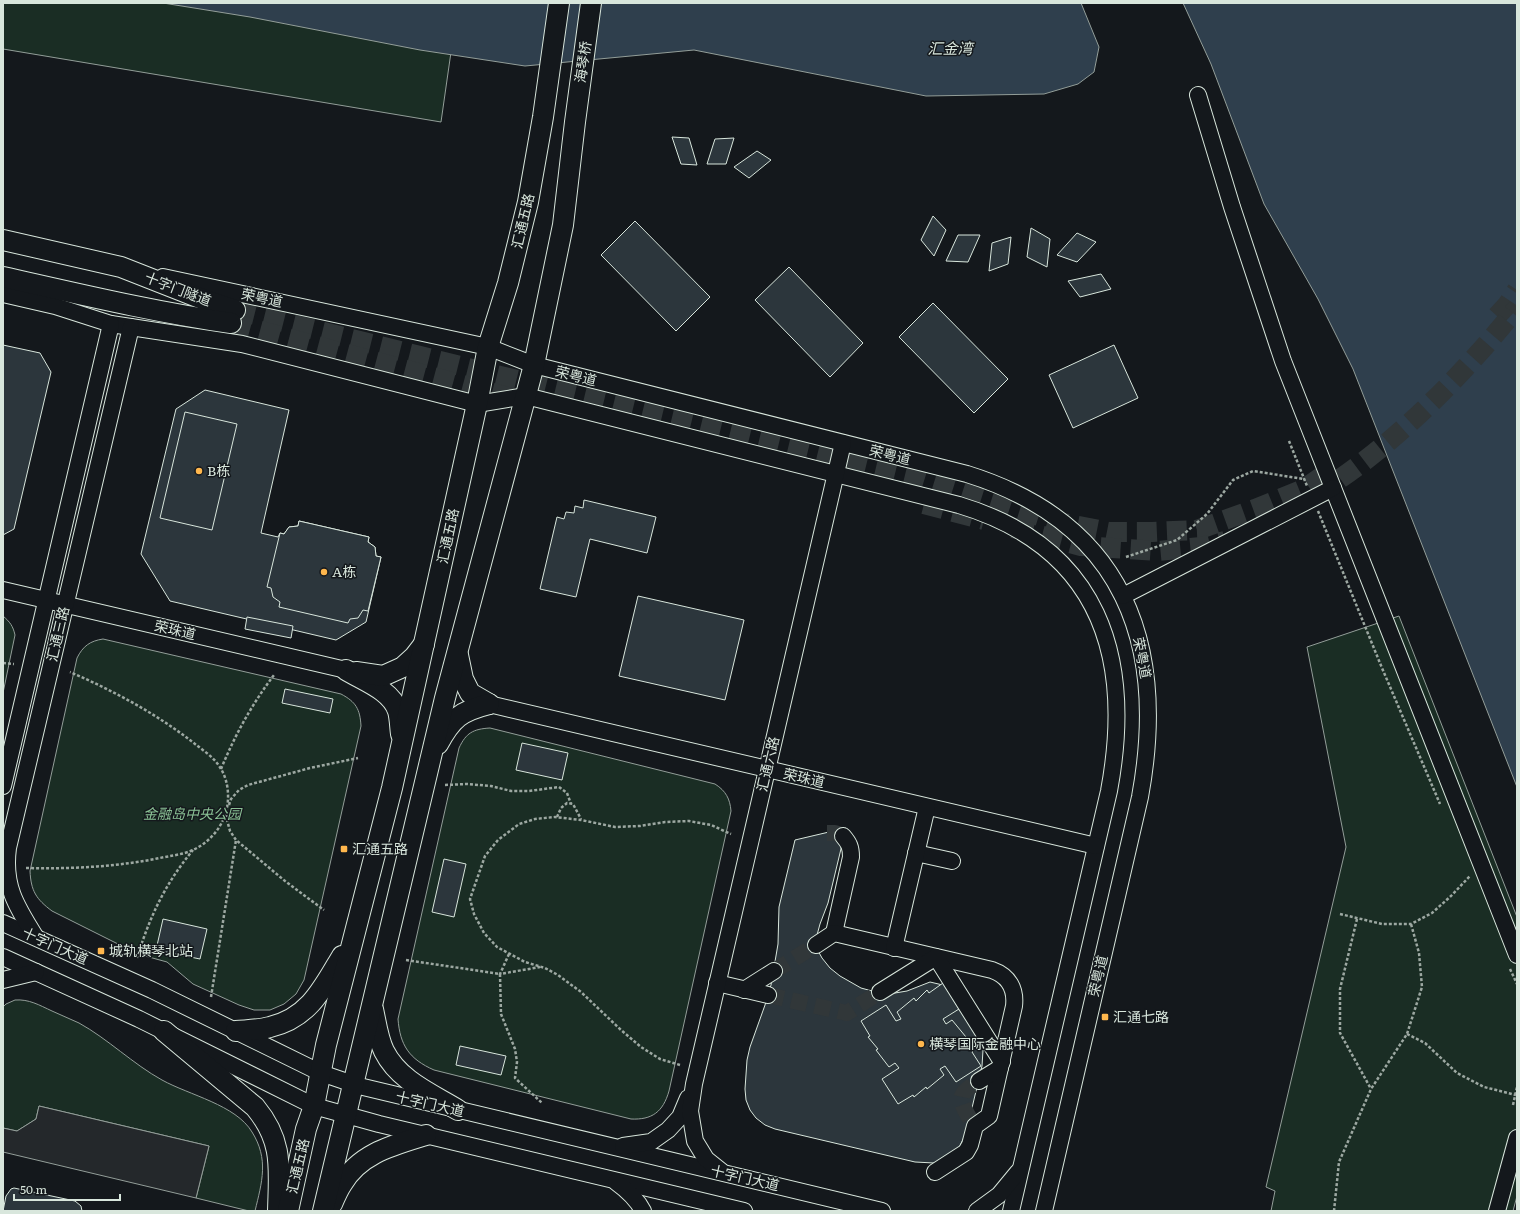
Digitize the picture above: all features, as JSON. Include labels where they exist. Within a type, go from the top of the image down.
[{"type":"main road","name":"汇通五路","points":[[288,1211],[352,941],[392,788],[477,404],[488,347],[508,283],[528,202],[543,117],[559,3]]},
{"type":"main road","name":"海琴桥","points":[[534,365],[563,225],[591,3]]},
{"type":"main road","name":"荣粤道","points":[[3,240],[121,267]]},
{"type":"main road","name":"十字门隧道","points":[[3,277],[117,303],[203,319],[233,316],[204,300],[121,267]]},
{"type":"main road","points":[[323,1211],[430,758],[534,365]]},
{"type":"main road","points":[[346,670],[382,676],[403,667],[414,657],[425,642]]},
{"type":"main road","points":[[458,649],[459,663],[463,679],[470,693],[489,704]]},
{"type":"main road","points":[[346,670],[381,690],[392,700],[398,711],[401,743]]},
{"type":"main road","points":[[430,758],[444,732],[456,718],[469,709],[489,704]]},
{"type":"main road","points":[[236,1031],[268,1028],[280,1024],[304,1011],[321,991],[352,941]]},
{"type":"main road","points":[[372,1003],[379,1038],[384,1051],[391,1062],[409,1081],[458,1110]]},
{"type":"main road","points":[[164,1031],[255,1108],[264,1118],[276,1141],[279,1154],[278,1211]]},
{"type":"main road","points":[[329,1211],[342,1184],[349,1173],[359,1163],[381,1149],[426,1135]]},
{"type":"street","points":[[1198,95],[1232,207],[1283,361],[1333,488],[1512,959]]},
{"type":"street","name":"荣粤道","points":[[121,267],[488,347],[534,365],[974,477],[1010,490],[1030,500],[1068,526],[1086,542],[1102,562],[1123,596],[1135,624],[1141,647],[1145,672],[1148,720],[1145,769],[1044,1211]]},
{"type":"street","points":[[3,294],[55,306],[111,324],[242,344],[477,404],[526,396],[958,505],[996,519],[1032,538],[1048,550],[1063,564],[1076,580],[1094,610],[1105,634],[1110,654],[1116,698],[1116,742],[1114,764],[1096,846],[1012,1211]]},
{"type":"street","name":"汇通三路","points":[[3,786],[111,324]]},
{"type":"street","name":"汇通三路","points":[[35,936],[18,910],[12,897],[8,883],[6,859],[131,327]]},
{"type":"street","name":"汇通六路","points":[[724,1173],[706,1159],[695,1141],[690,1111],[694,1084],[843,443]]},
{"type":"street","points":[[1123,596],[1333,488]]},
{"type":"street","name":"荣珠道","points":[[3,590],[346,670]]},
{"type":"street","name":"荣珠道","points":[[489,704],[1096,846]]},
{"type":"street","points":[[894,948],[927,807]]},
{"type":"street","points":[[834,934],[851,857],[851,849],[843,836]]},
{"type":"street","points":[[916,853],[952,861]]},
{"type":"street","name":"十字门大道","points":[[3,923],[35,936],[152,990],[320,1073],[352,1084],[724,1173],[865,1209],[882,1211]]},
{"type":"street","points":[[816,945],[834,934],[998,972],[1004,976],[1012,986],[1014,993],[1014,1006],[989,1116],[972,1122],[970,1145],[966,1152],[935,1172]]},
{"type":"street","points":[[3,957],[164,1031],[314,1106],[345,1116],[744,1211]]},
{"type":"street","points":[[880,992],[936,957]]},
{"type":"street","points":[[936,957],[1001,1065]]},
{"type":"street","points":[[744,990],[774,971]]},
{"type":"street","points":[[3,980],[36,972]]},
{"type":"street","points":[[717,983],[768,995]]},
{"type":"street","points":[[979,1081],[1001,1065]]},
{"type":"street","name":"汇通六路","points":[[615,1148],[651,1142],[668,1130],[680,1117],[694,1084]]},
{"type":"street","points":[[1497,1211],[1517,1138]]},
{"type":"street","points":[[977,1211],[999,1195],[1022,1167]]},
{"type":"street","points":[[612,1180],[628,1190],[640,1204],[643,1211]]},
{"type":"street","points":[[701,1211],[724,1206]]},
{"type":"path","points":[[1289,441],[1307,486]]},
{"type":"path","points":[[1126,557],[1177,540],[1207,514],[1233,480],[1253,471],[1304,479]]},
{"type":"path","points":[[1316,508],[1443,811]]},
{"type":"path","points":[[3,663],[14,664]]},
{"type":"path","points":[[70,672],[120,695],[168,724],[213,758],[221,769],[228,789],[227,820],[230,831],[236,840],[285,881],[324,910]]},
{"type":"path","points":[[221,769],[249,710],[274,675]]},
{"type":"path","points":[[26,868],[110,866],[145,861],[193,850],[205,843],[215,834],[223,822],[231,799],[238,790],[248,785],[310,768],[358,758]]},
{"type":"path","points":[[445,785],[467,784],[491,786],[511,791],[528,791],[559,786],[567,793],[571,804],[573,804],[581,820]]},
{"type":"path","points":[[557,817],[561,808],[567,803],[571,804]]},
{"type":"path","points":[[680,1065],[660,1059],[641,1047],[581,992],[558,975],[541,967],[525,962],[497,947],[484,933],[474,914],[470,899],[485,856],[498,840],[519,824],[535,819],[557,817],[615,827],[689,821],[711,825],[731,834]]},
{"type":"path","points":[[211,997],[236,840]]},
{"type":"path","points":[[137,958],[146,929],[160,899],[180,865],[193,850]]},
{"type":"path","points":[[1340,914],[1382,924],[1411,924],[1432,913],[1451,896],[1470,875],[1474,883]]},
{"type":"path","points":[[1357,919],[1340,989],[1340,1033],[1371,1089]]},
{"type":"path","points":[[1334,1211],[1339,1162],[1371,1089],[1407,1034],[1422,987],[1419,953],[1411,924]]},
{"type":"path","points":[[509,954],[500,974],[501,1014],[515,1050],[517,1062],[515,1078],[542,1102]]},
{"type":"path","points":[[1512,959],[1517,984]]},
{"type":"path","points":[[406,960],[500,974],[541,967]]},
{"type":"path","points":[[1407,1034],[1425,1043],[1457,1073],[1484,1087],[1516,1095]]},
{"type":"path","points":[[1513,1105],[1517,1088]]},
{"type":"green space","points":[[3,3],[458,3],[441,122],[3,49]]},
{"type":"green space","points":[[3,616],[11,624],[15,635],[3,693]]},
{"type":"green space","points":[[1399,616],[1517,917],[1517,1196],[1513,1211],[1271,1211],[1275,1191],[1266,1187],[1346,847],[1307,647]]},
{"type":"green space","name":"金融岛中央公园","points":[[103,639],[341,694],[354,703],[360,715],[361,726],[304,980],[296,994],[284,1004],[270,1010],[254,1010],[239,1005],[193,984],[167,962],[138,954],[52,911],[35,894],[30,871],[77,658],[87,645],[94,641]]},
{"type":"green space","points":[[490,728],[715,784],[725,792],[730,803],[731,811],[669,1091],[667,1098],[660,1109],[651,1116],[631,1119],[434,1070],[425,1066],[412,1056],[404,1044],[398,1019],[459,748],[467,735],[479,729]]},
{"type":"green space","points":[[15,1000],[25,1000],[34,1003],[79,1023],[100,1036],[151,1074],[224,1108],[245,1123],[252,1132],[261,1152],[262,1180],[255,1211],[249,1211],[196,1198],[209,1146],[39,1106],[36,1119],[17,1131],[3,1128],[3,1007]]},
{"type":"shaded area","points":[[39,1106],[209,1146],[196,1198],[3,1152],[3,1128],[17,1131],[36,1119]]},
{"type":"water","name":"汇金湾","points":[[163,3],[1081,3],[1099,47],[1094,72],[1078,84],[1044,94],[926,96],[694,50],[525,66],[420,50],[250,17]]},
{"type":"water","points":[[1183,3],[1517,3],[1517,787],[1353,369],[1318,299],[1264,204],[1211,64]]},
{"type":"building","points":[[672,137],[689,138],[697,165],[681,164]]},
{"type":"building","points":[[734,138],[726,164],[707,164],[715,139]]},
{"type":"building","points":[[757,151],[771,160],[749,178],[734,167]]},
{"type":"building","points":[[933,216],[946,230],[934,256],[921,240]]},
{"type":"building","points":[[635,221],[710,297],[676,331],[601,255]]},
{"type":"building","points":[[1031,228],[1050,239],[1047,267],[1027,257]]},
{"type":"building","points":[[1077,233],[1096,242],[1077,262],[1057,255]]},
{"type":"building","points":[[958,235],[980,235],[968,262],[946,261]]},
{"type":"building","points":[[1011,237],[1008,264],[989,271],[992,243]]},
{"type":"building","points":[[789,267],[863,343],[830,377],[755,300]]},
{"type":"building","points":[[1101,274],[1111,289],[1080,297],[1068,281]]},
{"type":"building","points":[[933,303],[1008,379],[974,413],[899,337]]},
{"type":"building","points":[[3,345],[40,353],[51,372],[14,529],[3,535]]},
{"type":"building","points":[[1114,345],[1138,398],[1073,428],[1049,375]]},
{"type":"building","points":[[205,390],[289,410],[261,533],[278,537],[280,533],[284,534],[289,527],[298,526],[299,521],[369,537],[368,542],[375,547],[376,556],[381,557],[366,622],[336,640],[170,601],[141,554],[176,409]]},
{"type":"building","name":"B栋","points":[[185,412],[237,424],[212,530],[160,518]]},
{"type":"building","points":[[584,500],[656,517],[647,553],[590,539],[576,597],[540,589],[557,517],[564,519],[566,512],[574,513],[575,506],[583,508]]},
{"type":"building","name":"A栋","points":[[299,521],[369,537],[368,542],[375,547],[376,556],[381,557],[368,611],[363,610],[358,618],[350,619],[348,623],[279,607],[280,602],[273,597],[271,588],[267,587],[280,533],[284,534],[289,527],[298,526]]},
{"type":"building","points":[[638,596],[744,620],[725,700],[619,676]]},
{"type":"building","points":[[247,617],[293,626],[291,638],[245,629]]},
{"type":"building","points":[[285,689],[333,699],[330,713],[282,703]]},
{"type":"building","points":[[522,743],[568,753],[562,780],[516,770]]},
{"type":"building","points":[[846,828],[828,903],[817,935],[816,947],[822,958],[830,968],[840,976],[861,988],[872,991],[895,993],[907,991],[930,982],[947,986],[981,1042],[983,1050],[982,1066],[966,1133],[958,1150],[934,1163],[915,1162],[775,1129],[765,1125],[756,1118],[750,1110],[746,1100],[745,1089],[747,1060],[771,985],[778,944],[779,907],[795,840]]},
{"type":"building","points":[[444,859],[466,864],[454,917],[432,912]]},
{"type":"building","points":[[163,919],[207,929],[200,959],[156,950]]},
{"type":"building","name":"横琴国际金融中心","points":[[943,983],[959,1009],[943,1019],[946,1024],[952,1020],[966,1037],[963,1038],[974,1050],[972,1052],[981,1066],[956,1082],[945,1066],[940,1069],[944,1075],[927,1089],[926,1087],[914,1097],[913,1095],[898,1104],[882,1079],[899,1068],[895,1063],[889,1067],[876,1050],[878,1049],[868,1037],[870,1036],[861,1021],[886,1005],[896,1021],[901,1019],[897,1012],[914,998],[916,1001],[927,990],[929,993]]},
{"type":"building","points":[[460,1046],[506,1056],[501,1075],[456,1065]]},
{"type":"building","points":[[14,1188],[75,1201],[81,1206],[82,1211],[3,1211],[6,1196],[11,1189]]},
{"type":"tunnel","points":[[1497,316],[1507,305],[1517,290]]},
{"type":"tunnel","points":[[1315,495],[1371,456],[1424,410],[1473,360],[1517,308]]},
{"type":"tunnel","points":[[235,310],[913,476],[1058,522],[1109,532],[1197,530],[1304,489],[1324,475]]},
{"type":"tunnel","points":[[231,323],[519,400]]},
{"type":"tunnel","points":[[924,504],[984,520]]},
{"type":"tunnel","points":[[1013,528],[1081,546],[1158,551],[1201,547],[1225,541]]},
{"type":"tunnel","points":[[827,833],[835,833],[843,836]]},
{"type":"tunnel","points":[[774,971],[816,945]]},
{"type":"tunnel","points":[[768,995],[847,1013],[880,992]]},
{"type":"tunnel","points":[[970,1119],[963,1106],[962,1097],[963,1093],[967,1089],[979,1081]]},
{"type":"place","name":"B栋","points":[[199,471]]},
{"type":"place","name":"A栋","points":[[324,572]]},
{"type":"place","name":"汇通五路","points":[[344,849]]},
{"type":"place","name":"城轨横琴北站","points":[[101,951]]},
{"type":"place","name":"汇通七路","points":[[1105,1017]]},
{"type":"place","name":"横琴国际金融中心","points":[[921,1044]]}]
